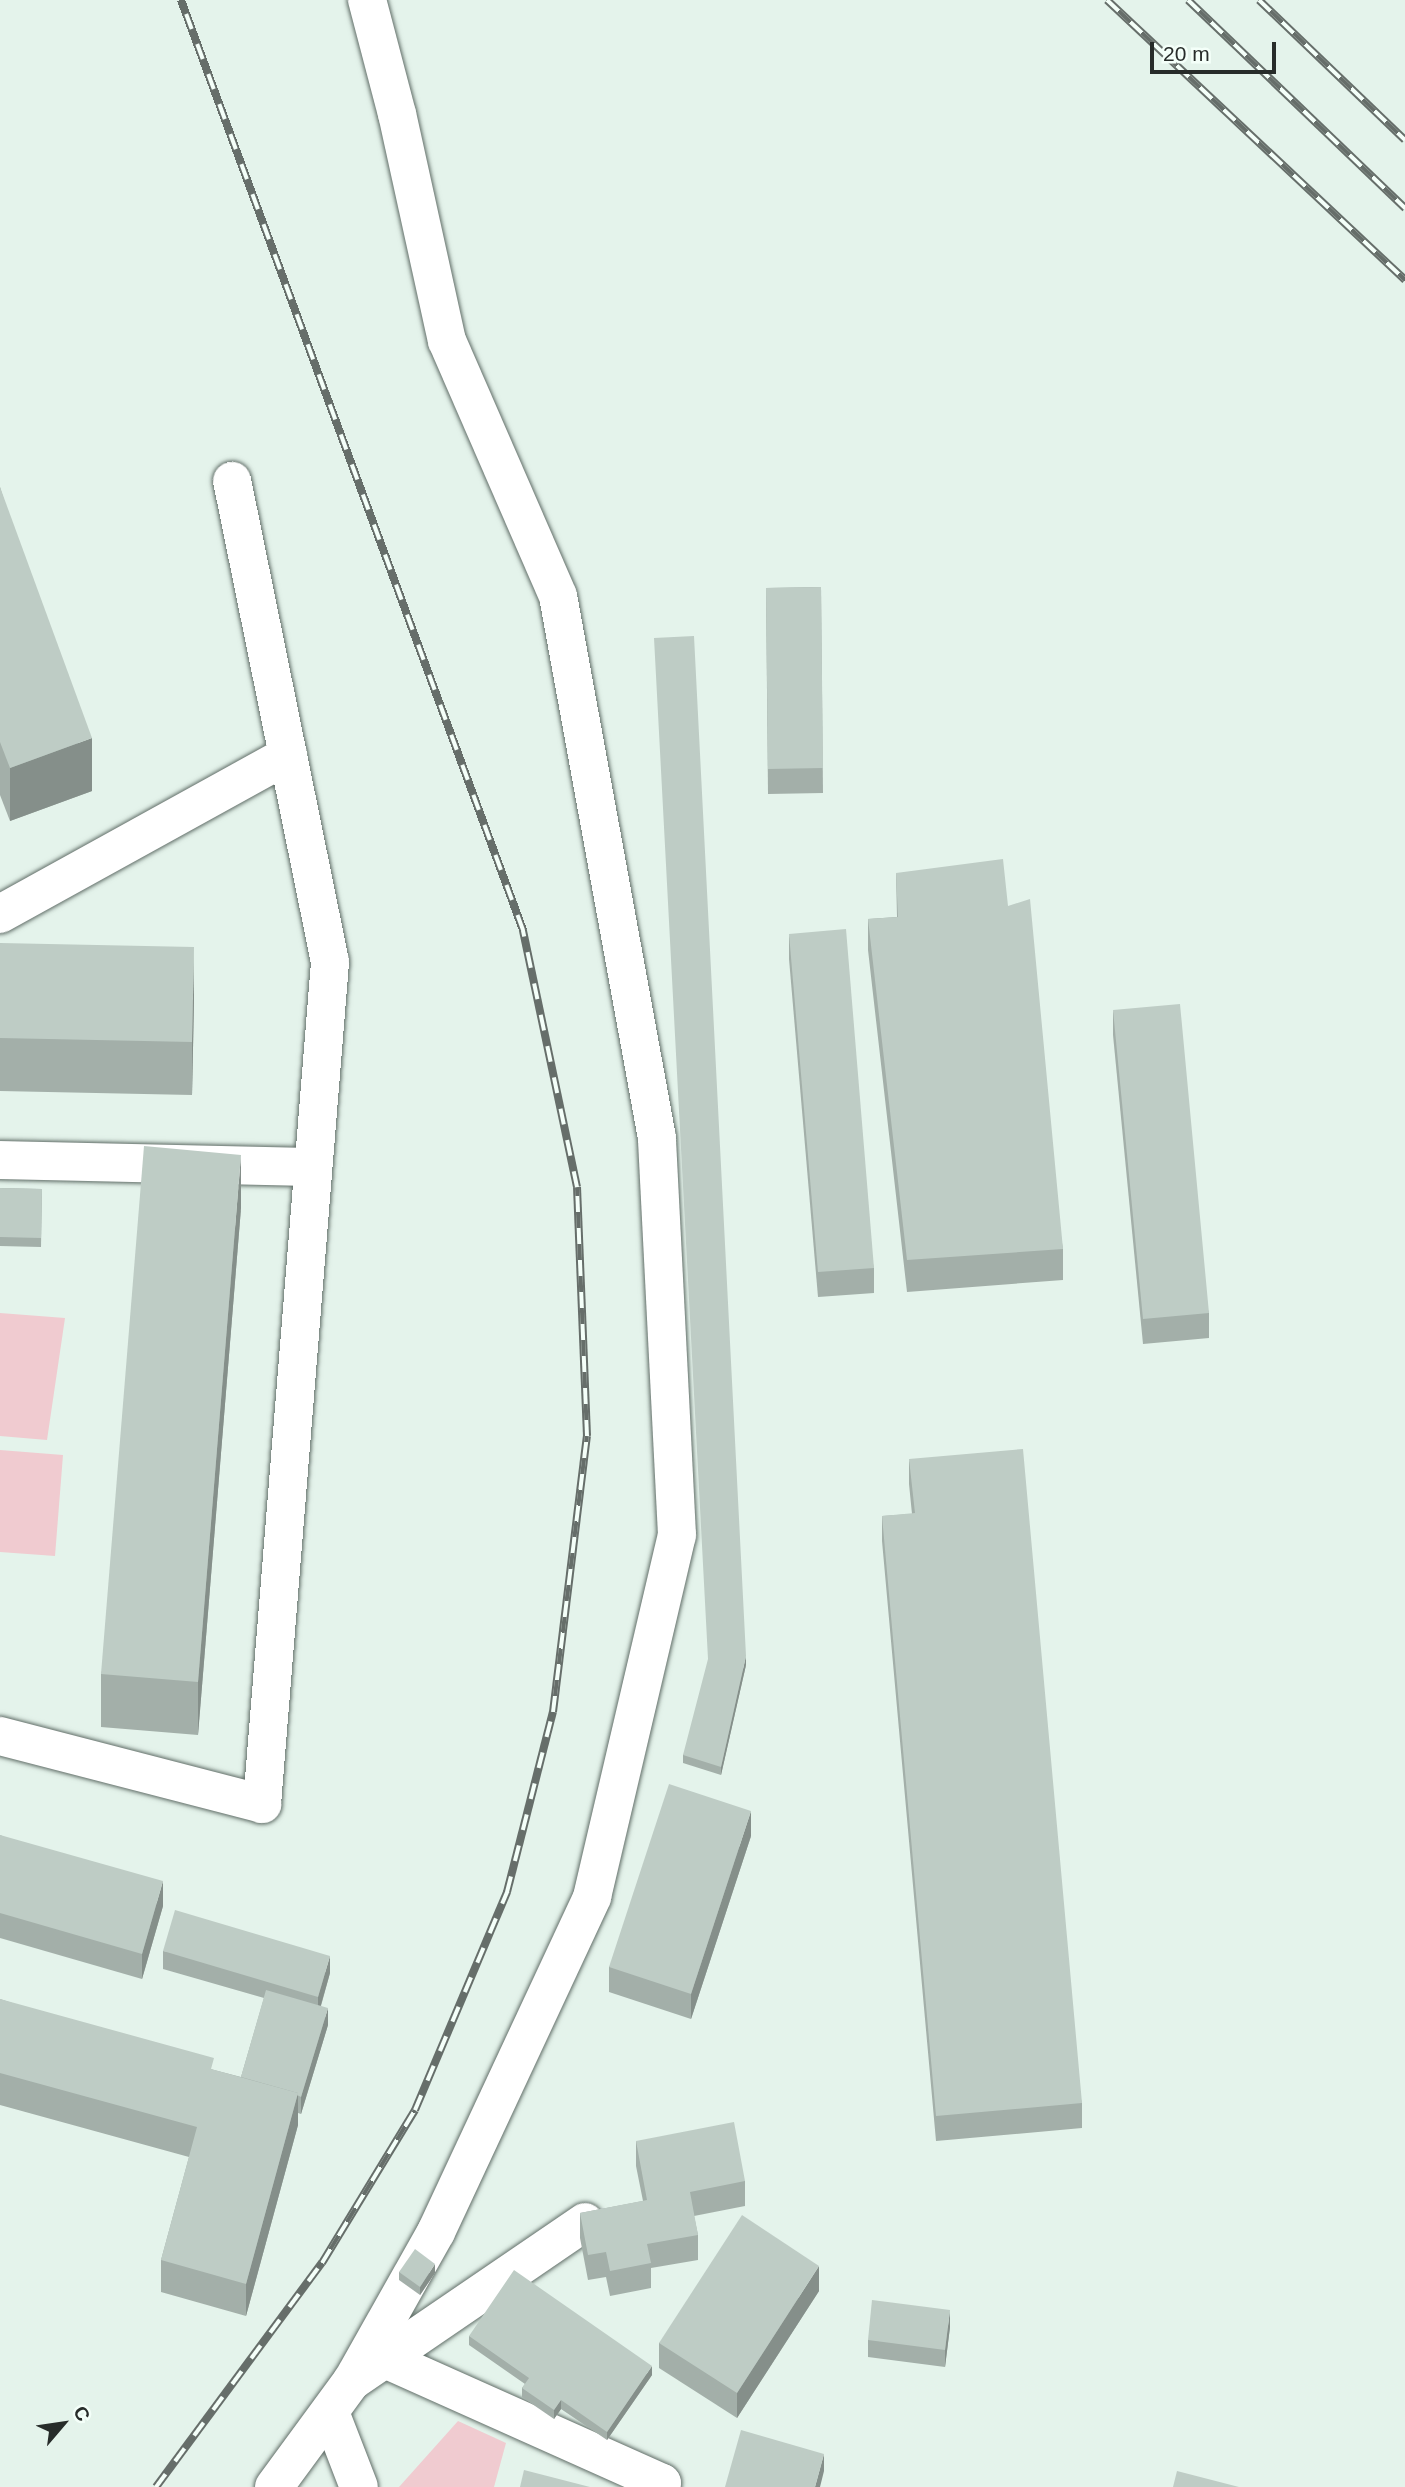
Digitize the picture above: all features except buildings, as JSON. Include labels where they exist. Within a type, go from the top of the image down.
[{"type":"lane","points":[[274,2487],[352,2381],[436,2232],[592,1897],[677,1535],[657,1138],[558,596],[447,341],[397,114],[367,0]]},
{"type":"lane","points":[[0,1736],[262,1804],[330,962],[232,481]]},
{"type":"lane","points":[[0,914],[288,755]]},
{"type":"lane","points":[[0,1160],[313,1167]]},
{"type":"lane","points":[[352,2381],[387,2360],[585,2222]]},
{"type":"lane","points":[[387,2360],[662,2483],[661,2487]]},
{"type":"lane","points":[[330,2412],[359,2487]]},
{"type":"shaded area","points":[[0,1313],[65,1318],[47,1440],[0,1436]]},
{"type":"shaded area","points":[[0,1450],[63,1455],[55,1556],[0,1552]]},
{"type":"shaded area","points":[[458,2421],[506,2443],[494,2487],[399,2487]]},
{"type":"railway","points":[[156,2487],[322,2263],[415,2110],[507,1892],[553,1712],[587,1436],[577,1187],[523,930],[181,0]]},
{"type":"railway","points":[[1107,0],[1405,280]]},
{"type":"railway","points":[[1188,0],[1405,208]]},
{"type":"railway","points":[[1259,0],[1405,140]]}]
